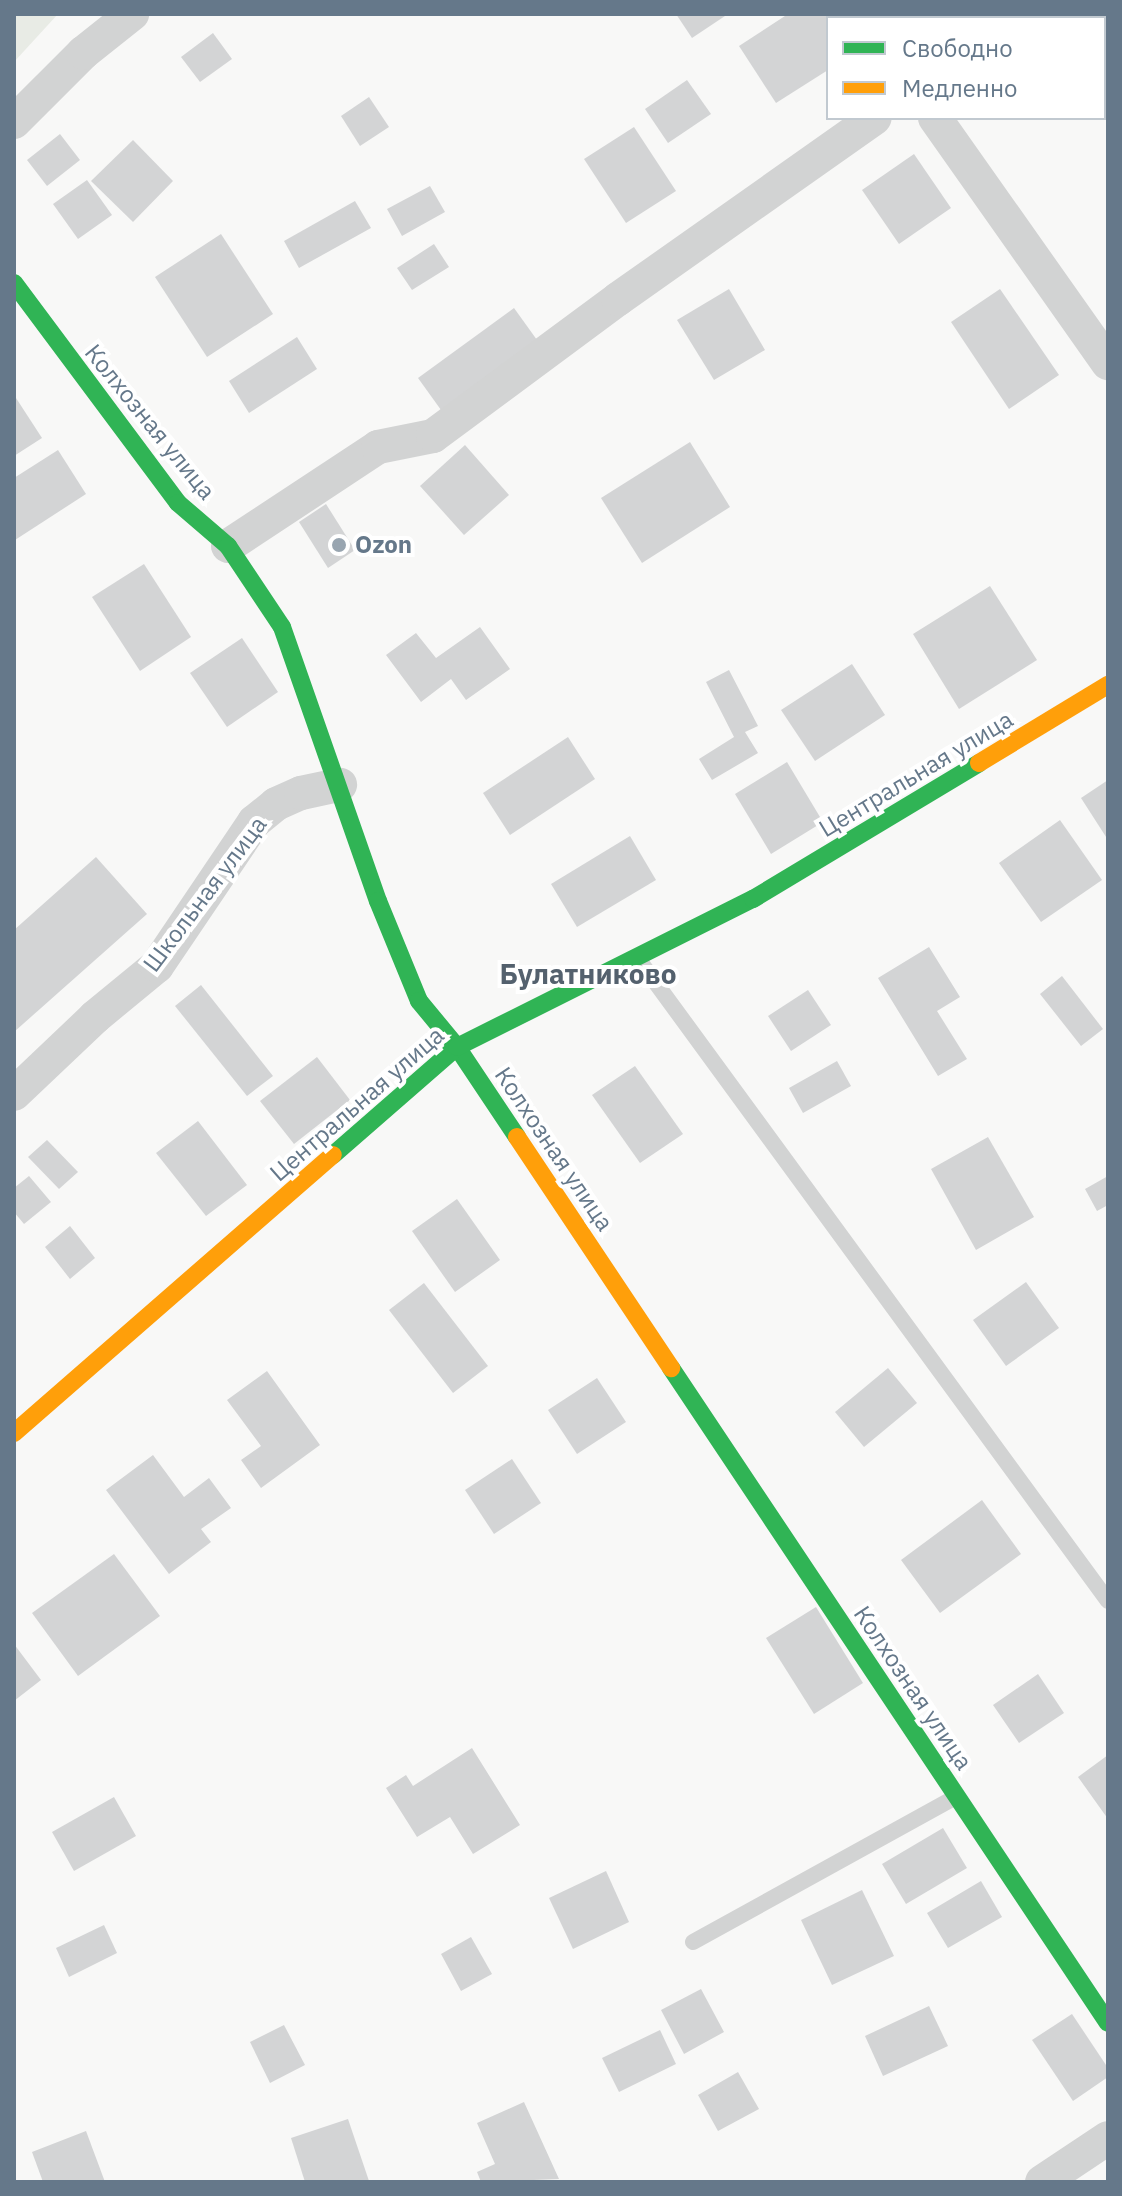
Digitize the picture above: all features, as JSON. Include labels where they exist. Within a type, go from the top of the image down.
[{"type":"street","points":[[14,122],[83,53],[132,14]]},
{"type":"street","points":[[228,546],[378,447],[433,436],[618,299],[872,120]]},
{"type":"street","points":[[936,120],[1108,363]]},
{"type":"street","name":"Колхозная улица","points":[[17,296],[178,503],[228,546],[282,627],[340,785],[378,901],[419,1001],[457,1047],[1108,2023]]},
{"type":"street","name":"Центральная улица","points":[[14,1433],[457,1047],[753,899],[1108,685]]},
{"type":"street","name":"Школьная улица","points":[[14,1094],[95,1017],[157,966],[254,822],[276,804],[301,793],[340,785]]},
{"type":"street","points":[[1042,2182],[1108,2138]]},
{"type":"lane","points":[[637,957],[1108,1601]]},
{"type":"lane","points":[[693,1942],[957,1797]]},
{"type":"shaded area","points":[[14,14],[58,14],[14,62]]},
{"type":"building","points":[[676,14],[728,14],[692,38]]},
{"type":"building","points":[[788,14],[830,14],[826,16],[826,71],[776,103],[739,46]]},
{"type":"building","points":[[213,33],[232,59],[200,82],[181,57]]},
{"type":"building","points":[[687,80],[711,114],[668,143],[645,109]]},
{"type":"building","points":[[369,97],[389,127],[360,146],[341,116]]},
{"type":"building","points":[[634,127],[676,191],[626,223],[584,159]]},
{"type":"building","points":[[60,134],[80,160],[47,186],[27,160]]},
{"type":"building","points":[[133,140],[173,181],[133,222],[91,181]]},
{"type":"building","points":[[914,154],[951,208],[899,244],[862,190]]},
{"type":"building","points":[[87,180],[112,215],[78,239],[53,204]]},
{"type":"building","points":[[430,186],[445,212],[402,236],[387,209]]},
{"type":"building","points":[[355,201],[371,228],[299,268],[284,241]]},
{"type":"building","points":[[221,234],[273,314],[207,357],[155,277]]},
{"type":"building","points":[[434,244],[449,267],[412,290],[397,268]]},
{"type":"building","points":[[729,289],[765,350],[714,380],[677,320]]},
{"type":"building","points":[[1000,289],[1059,375],[1009,409],[951,322]]},
{"type":"building","points":[[514,308],[537,340],[441,410],[418,378]]},
{"type":"building","points":[[297,337],[317,369],[249,413],[229,381]]},
{"type":"building","points":[[14,399],[42,438],[14,456]]},
{"type":"building","points":[[690,442],[730,507],[642,563],[601,498]]},
{"type":"building","points":[[465,445],[509,495],[464,535],[420,486]]},
{"type":"building","points":[[58,450],[86,494],[15,540],[14,478]]},
{"type":"building","points":[[326,504],[355,550],[328,568],[299,522]]},
{"type":"building","points":[[144,564],[191,637],[140,671],[92,597]]},
{"type":"building","points":[[990,586],[1037,660],[959,709],[913,634]]},
{"type":"building","points":[[480,627],[510,669],[466,700],[451,679],[421,702],[386,655],[416,633],[436,658]]},
{"type":"building","points":[[242,638],[278,692],[227,727],[190,673]]},
{"type":"building","points":[[852,664],[885,715],[815,761],[781,710]]},
{"type":"building","points":[[729,670],[758,726],[745,732],[758,753],[712,780],[699,759],[734,737],[706,682]]},
{"type":"building","points":[[568,737],[595,779],[510,835],[483,793]]},
{"type":"building","points":[[787,762],[823,822],[771,854],[735,794]]},
{"type":"building","points":[[1108,780],[1108,840],[1081,798]]},
{"type":"building","points":[[1060,820],[1102,880],[1041,922],[999,863]]},
{"type":"building","points":[[630,836],[656,880],[577,927],[551,884]]},
{"type":"building","points":[[96,857],[147,914],[14,1032],[14,930]]},
{"type":"building","points":[[929,947],[960,997],[937,1011],[967,1059],[938,1076],[878,978]]},
{"type":"building","points":[[1062,976],[1103,1029],[1081,1046],[1040,994]]},
{"type":"building","points":[[201,985],[273,1076],[247,1096],[175,1006]]},
{"type":"building","points":[[808,990],[831,1025],[791,1051],[768,1016]]},
{"type":"building","points":[[317,1057],[350,1100],[294,1144],[260,1101]]},
{"type":"building","points":[[837,1061],[851,1086],[803,1113],[789,1088]]},
{"type":"building","points":[[635,1066],[683,1134],[640,1163],[592,1095]]},
{"type":"building","points":[[198,1121],[247,1185],[206,1216],[156,1153]]},
{"type":"building","points":[[988,1137],[1034,1217],[976,1250],[931,1169]]},
{"type":"building","points":[[47,1140],[78,1172],[59,1189],[28,1157]]},
{"type":"building","points":[[29,1176],[51,1202],[24,1224],[14,1212],[14,1188]]},
{"type":"building","points":[[1108,1176],[1108,1205],[1097,1211],[1085,1189]]},
{"type":"building","points":[[457,1199],[500,1260],[455,1292],[412,1231]]},
{"type":"building","points":[[70,1226],[95,1258],[70,1279],[45,1247]]},
{"type":"building","points":[[1026,1282],[1059,1328],[1006,1366],[973,1320]]},
{"type":"building","points":[[424,1283],[488,1366],[453,1393],[389,1310]]},
{"type":"building","points":[[888,1368],[917,1403],[864,1447],[835,1412]]},
{"type":"building","points":[[267,1371],[320,1445],[261,1488],[241,1460],[261,1446],[227,1400]]},
{"type":"building","points":[[597,1378],[626,1422],[577,1454],[548,1410]]},
{"type":"building","points":[[153,1455],[184,1497],[209,1478],[231,1508],[201,1529],[211,1542],[169,1574],[106,1490]]},
{"type":"building","points":[[512,1459],[541,1503],[494,1534],[465,1490]]},
{"type":"building","points":[[982,1500],[1021,1554],[940,1613],[901,1560]]},
{"type":"building","points":[[114,1554],[160,1616],[78,1676],[32,1613]]},
{"type":"building","points":[[816,1607],[863,1683],[814,1714],[766,1638]]},
{"type":"building","points":[[14,1644],[41,1680],[14,1701]]},
{"type":"building","points":[[1038,1674],[1064,1713],[1019,1743],[993,1705]]},
{"type":"building","points":[[472,1748],[520,1825],[473,1854],[450,1817],[417,1837],[386,1788],[406,1775],[413,1786]]},
{"type":"building","points":[[1108,1755],[1108,1819],[1078,1777]]},
{"type":"building","points":[[114,1797],[136,1836],[74,1871],[52,1832]]},
{"type":"building","points":[[943,1828],[967,1868],[906,1904],[882,1864]]},
{"type":"building","points":[[606,1871],[629,1922],[573,1949],[549,1898]]},
{"type":"building","points":[[981,1881],[1002,1917],[948,1948],[927,1913]]},
{"type":"building","points":[[862,1890],[894,1956],[832,1985],[801,1920]]},
{"type":"building","points":[[104,1925],[117,1953],[69,1977],[56,1948]]},
{"type":"building","points":[[471,1937],[492,1974],[461,1991],[441,1954]]},
{"type":"building","points":[[701,1989],[724,2032],[684,2054],[661,2010]]},
{"type":"building","points":[[929,2006],[948,2046],[883,2076],[865,2036]]},
{"type":"building","points":[[1072,2014],[1108,2068],[1108,2077],[1073,2101],[1032,2040]]},
{"type":"building","points":[[284,2025],[305,2065],[270,2083],[250,2042]]},
{"type":"building","points":[[660,2030],[676,2064],[619,2092],[602,2058]]},
{"type":"building","points":[[738,2072],[759,2109],[718,2131],[698,2095]]},
{"type":"building","points":[[524,2102],[559,2179],[481,2182],[477,2172],[495,2164],[477,2123]]},
{"type":"building","points":[[348,2119],[369,2181],[305,2182],[291,2138]]},
{"type":"building","points":[[86,2131],[105,2182],[43,2182],[32,2152]]},
{"type":"traffic: fast","points":[[14,283],[178,503],[228,546],[282,627],[378,901],[419,1001],[457,1047],[517,1137]]},
{"type":"traffic: fast","points":[[333,1155],[457,1047],[753,899],[979,763]]},
{"type":"traffic: fast","points":[[671,1368],[1108,2023]]},
{"type":"traffic: slow","points":[[979,763],[1108,685]]},
{"type":"traffic: slow","points":[[517,1137],[671,1368]]},
{"type":"traffic: slow","points":[[14,1433],[333,1155]]},
{"type":"place","name":"Ozon","points":[[339,545]]},
{"type":"district","name":"Булатниково","points":[[588,974]]}]
